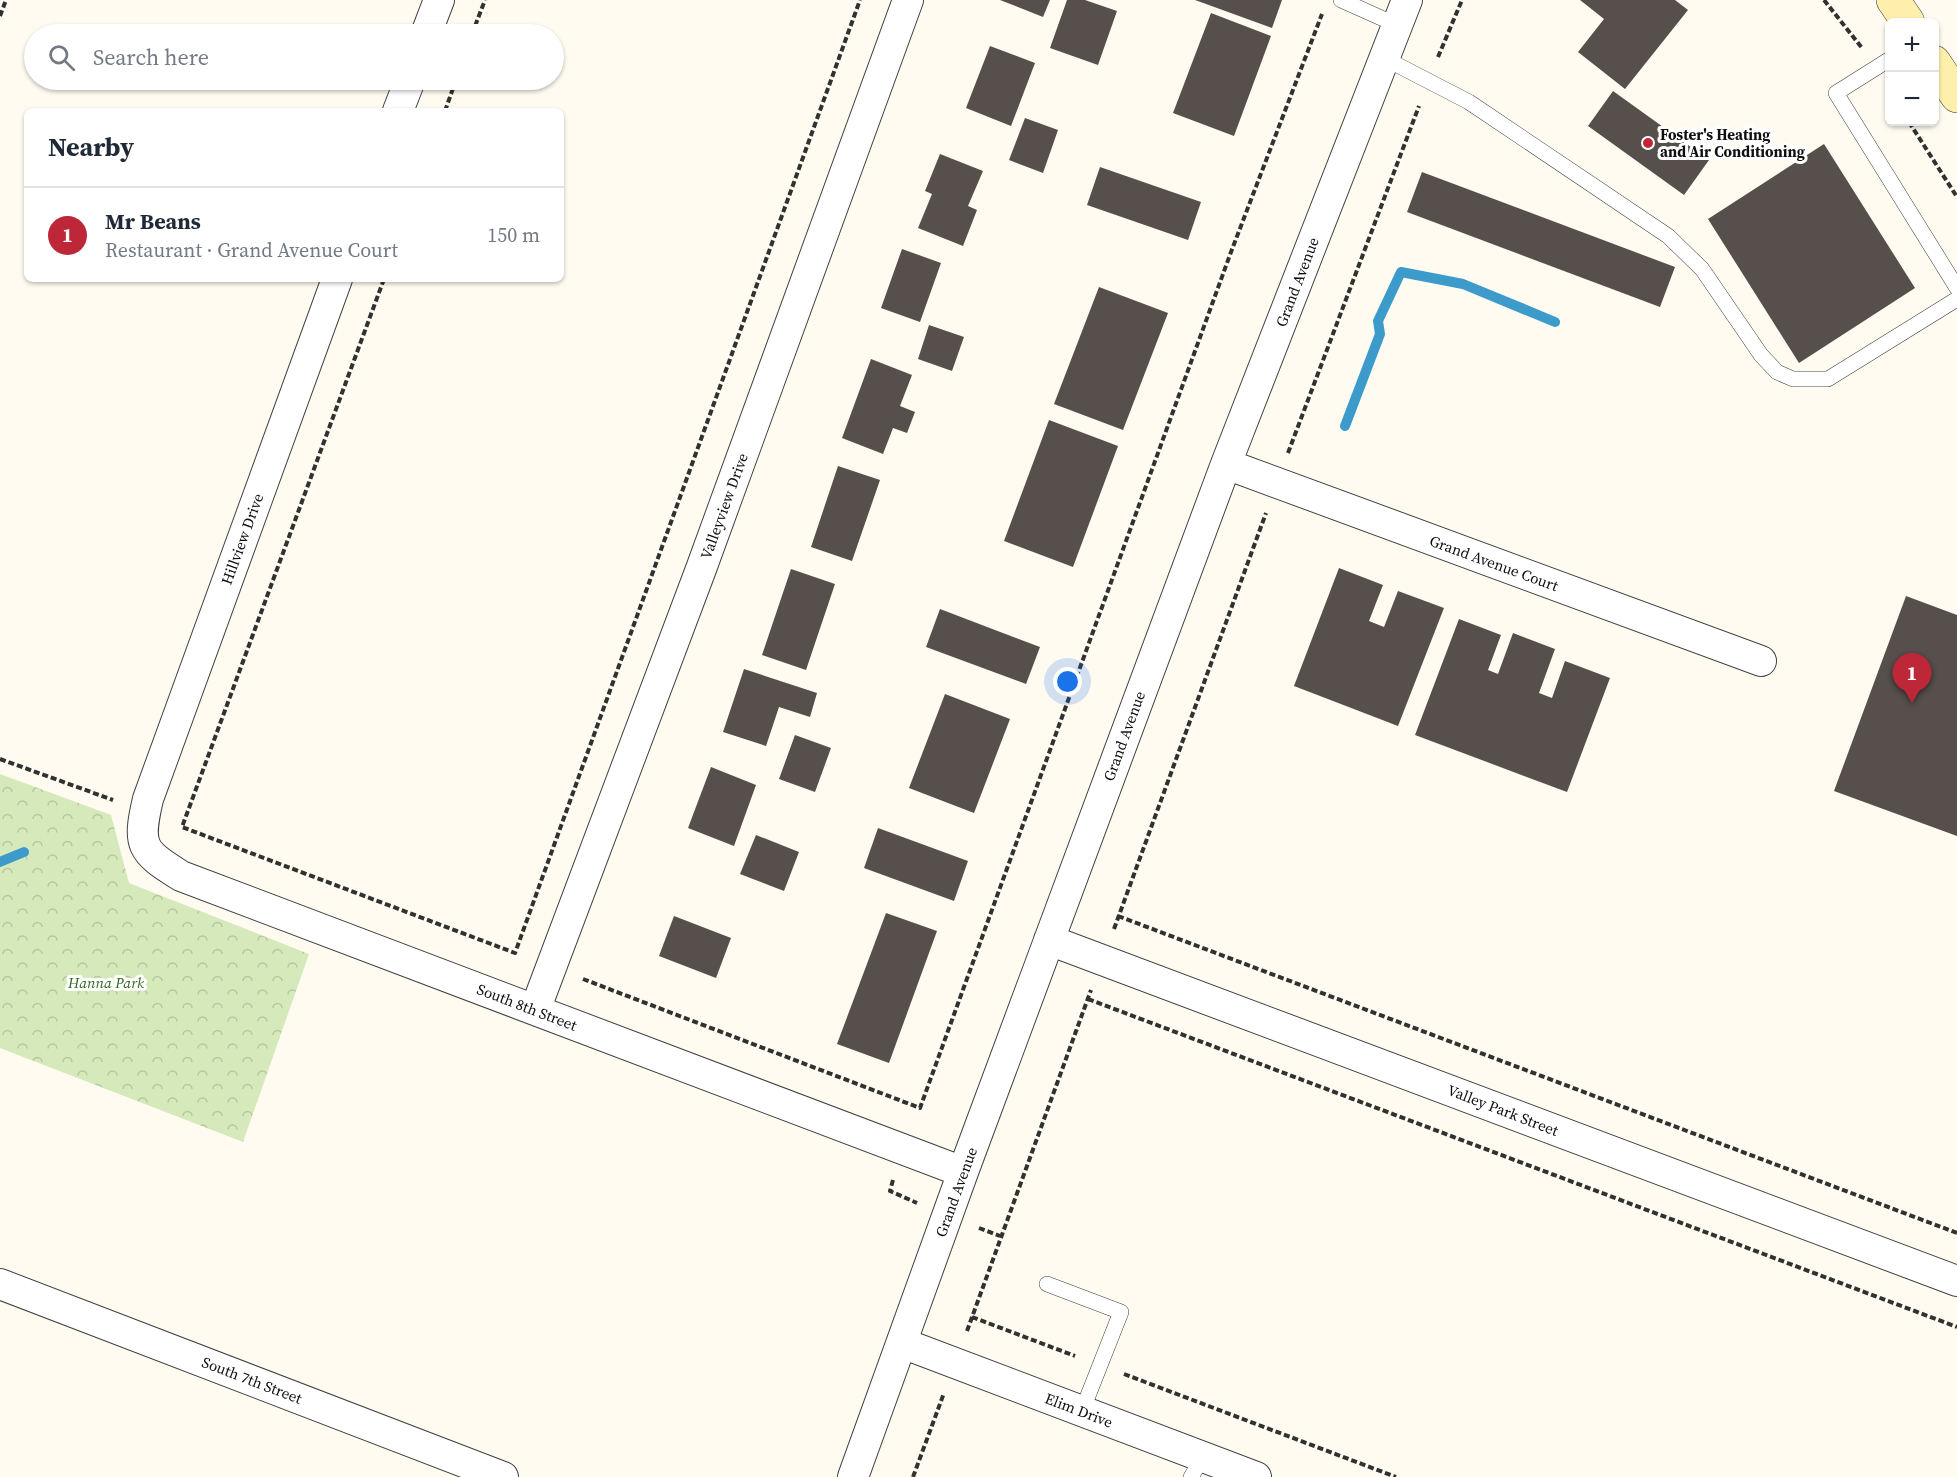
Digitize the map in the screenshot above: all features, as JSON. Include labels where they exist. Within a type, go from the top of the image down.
[{"type":"street","points":[[430,24],[439,0]]},
{"type":"street","name":"Valleyview Drive","points":[[535,1010],[709,547],[908,0]]},
{"type":"street","points":[[1893,0],[1905,18]]},
{"type":"street","name":"Grand Avenue","points":[[853,1477],[963,1172],[1226,464],[1402,13]]},
{"type":"street","points":[[399,108],[406,90]]},
{"type":"street","name":"Hillview Drive","points":[[146,805],[336,282]]},
{"type":"street","name":"Grand Avenue Court","points":[[1226,464],[1761,662]]},
{"type":"street","name":"South 8th Street","points":[[146,805],[140,831],[151,857],[181,876],[963,1172]]},
{"type":"street","name":"Valley Park Street","points":[[1049,940],[1957,1281]]},
{"type":"street","name":"South 7th Street","points":[[0,1284],[503,1477]]},
{"type":"street","name":"Elim Drive","points":[[902,1343],[1082,1411],[1197,1467],[1256,1477]]},
{"type":"lane","points":[[1341,0],[1402,13]]},
{"type":"lane","points":[[1384,58],[1469,102],[1668,236],[1702,269],[1761,355],[1777,372],[1793,379],[1828,379],[1957,298]]},
{"type":"lane","points":[[1885,62],[1836,93],[1957,288]]},
{"type":"lane","points":[[1047,1284],[1121,1312],[1082,1411]]},
{"type":"path","points":[[0,16],[6,0]]},
{"type":"path","points":[[476,24],[485,0]]},
{"type":"path","points":[[383,282],[182,827],[515,953],[860,0]]},
{"type":"path","points":[[587,968],[583,979],[920,1108],[1231,252],[1323,11]]},
{"type":"path","points":[[446,108],[452,90]]},
{"type":"path","points":[[1912,126],[1957,197]]},
{"type":"path","points":[[0,759],[146,805]]},
{"type":"path","points":[[1118,916],[1957,1233]]},
{"type":"path","points":[[967,1331],[1093,984]]},
{"type":"path","points":[[1088,999],[1957,1327]]},
{"type":"path","points":[[896,1171],[890,1191],[924,1206]]},
{"type":"path","points":[[978,1227],[1000,1236]]},
{"type":"path","points":[[972,1317],[1396,1477]]},
{"type":"path","points":[[913,1477],[945,1392]]},
{"type":"green space","name":"Hanna Park","points":[[0,774],[111,815],[129,883],[309,954],[243,1142],[0,1048]]},
{"type":"building","points":[[1000,0],[1050,0],[1043,17]]},
{"type":"building","points":[[1067,0],[1085,0],[1117,11],[1098,65],[1050,48]]},
{"type":"building","points":[[1195,0],[1282,0],[1272,28]]},
{"type":"building","points":[[1580,0],[1675,0],[1688,10],[1625,89],[1578,52],[1604,19]]},
{"type":"building","points":[[1211,13],[1271,36],[1234,136],[1173,113]]},
{"type":"building","points":[[990,46],[1035,63],[1011,126],[966,108]]},
{"type":"building","name":"Foster's Heating and Air Conditioning","points":[[1613,91],[1709,160],[1684,195],[1588,126]]},
{"type":"building","points":[[1025,118],[1058,130],[1043,173],[1009,160]]},
{"type":"building","points":[[1824,144],[1915,288],[1799,363],[1708,219]]},
{"type":"building","points":[[940,154],[983,171],[968,206],[977,210],[963,246],[918,228],[932,194],[925,191]]},
{"type":"building","points":[[1100,167],[1201,202],[1188,240],[1087,205]]},
{"type":"building","points":[[1422,172],[1675,267],[1660,307],[1407,212]]},
{"type":"building","points":[[902,249],[941,263],[920,322],[881,308]]},
{"type":"building","points":[[1099,287],[1168,313],[1123,430],[1054,404]]},
{"type":"building","points":[[929,325],[964,337],[952,371],[918,359]]},
{"type":"building","points":[[871,359],[912,375],[900,406],[915,412],[907,433],[893,428],[883,454],[842,438]]},
{"type":"building","points":[[1049,420],[1118,446],[1073,567],[1004,541]]},
{"type":"building","points":[[838,466],[880,480],[852,561],[811,547]]},
{"type":"building","points":[[1339,568],[1383,585],[1369,621],[1384,627],[1398,591],[1444,608],[1398,726],[1294,686]]},
{"type":"building","points":[[791,569],[835,584],[806,670],[762,655]]},
{"type":"building","points":[[1906,596],[1957,615],[1957,836],[1834,791]]},
{"type":"building","points":[[940,609],[1040,647],[1026,684],[926,647]]},
{"type":"building","points":[[1459,619],[1501,635],[1488,670],[1498,674],[1513,633],[1555,649],[1539,693],[1552,698],[1565,661],[1610,678],[1567,792],[1415,735]]},
{"type":"building","points":[[744,669],[817,693],[810,717],[779,707],[766,746],[723,732]]},
{"type":"building","points":[[945,694],[1010,719],[974,813],[909,788]]},
{"type":"building","points":[[795,735],[831,748],[815,792],[779,779]]},
{"type":"building","points":[[711,767],[756,785],[734,846],[688,828]]},
{"type":"building","points":[[878,828],[968,861],[954,901],[864,868]]},
{"type":"building","points":[[756,835],[799,852],[784,891],[740,874]]},
{"type":"building","points":[[886,913],[937,931],[889,1063],[837,1044]]},
{"type":"building","points":[[674,916],[731,938],[716,978],[659,956]]},
{"type":"waterway","points":[[1345,426],[1380,334],[1378,321],[1401,272],[1463,284],[1555,322]]},
{"type":"waterway","points":[[0,862],[24,852]]},
{"type":"place","name":"Foster's Heating and Air Conditioning","points":[[1648,143]]},
{"type":"place","name":"Mr Beans","points":[[1912,703]]}]
